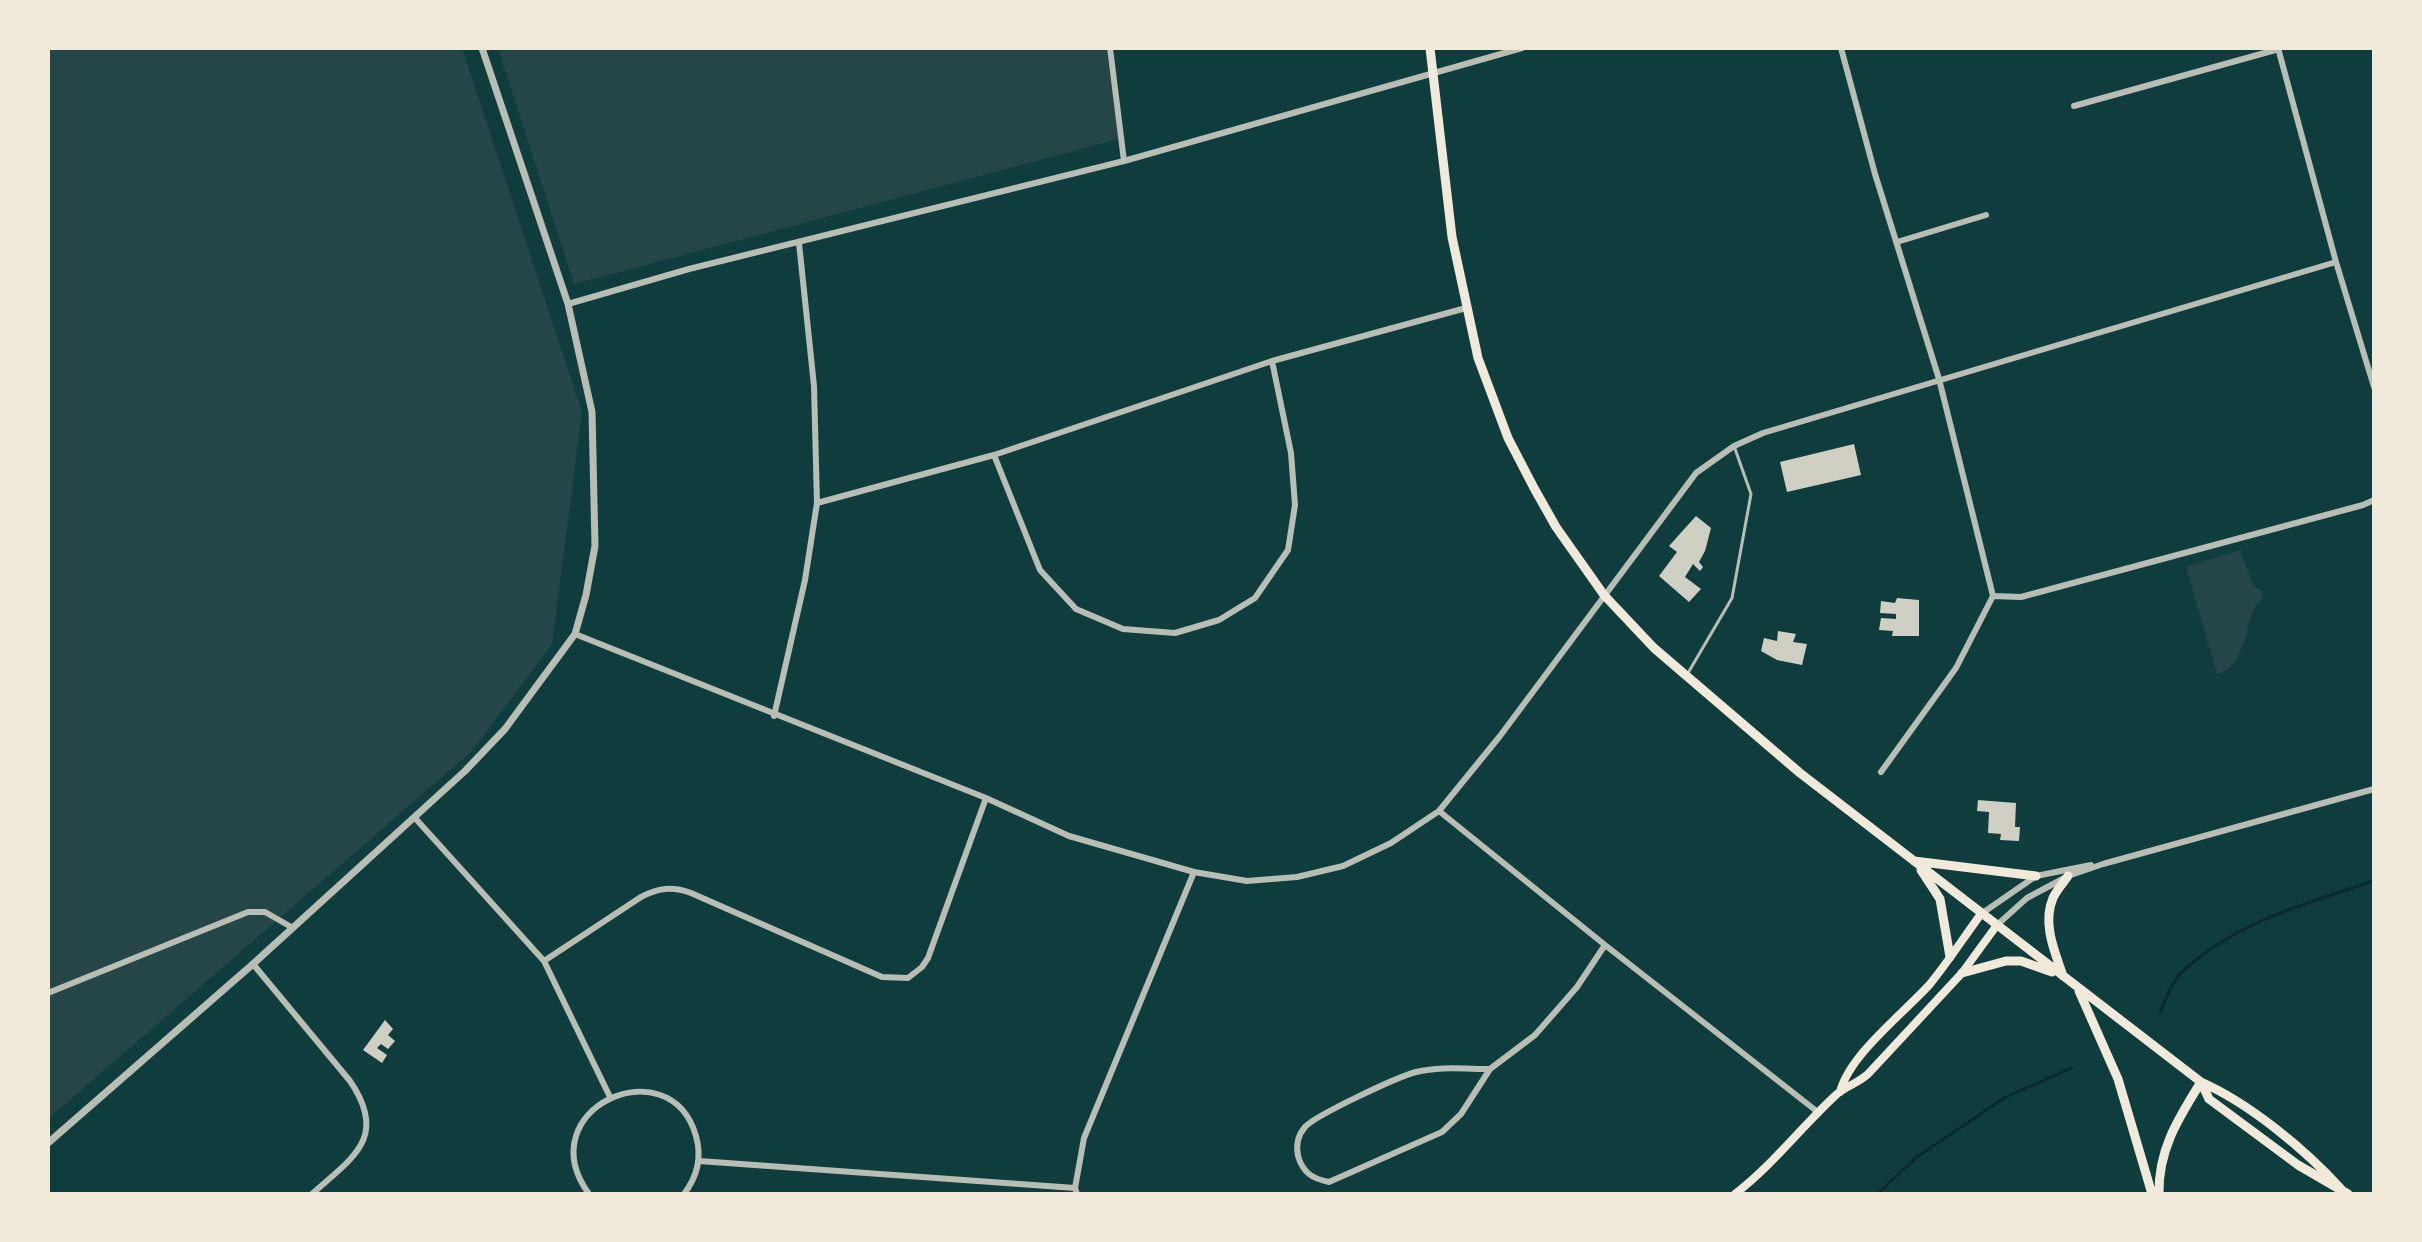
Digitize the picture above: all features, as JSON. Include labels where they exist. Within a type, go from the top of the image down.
[{"type":"highway","points":[[1430,48],[1452,237],[1478,358],[1508,438],[1556,527],[1604,595],[1654,648],[1800,773],[2201,1082],[2209,1099],[2298,1165],[2344,1192]]},
{"type":"highway","points":[[1914,861],[2036,876]]},
{"type":"highway","points":[[1914,861],[1940,899],[1950,957]]},
{"type":"highway","points":[[2063,976],[2049,923],[2053,899],[2068,876]]},
{"type":"highway","points":[[1962,973],[2006,961],[2021,961],[2063,976]]},
{"type":"highway","points":[[2077,988],[2118,1079],[2152,1194]]},
{"type":"highway","points":[[2159,1194],[2159,1174],[2166,1142],[2201,1082]]},
{"type":"main road","points":[[1840,1092],[1843,1080],[1855,1063],[1930,984],[1981,914]]},
{"type":"main road","points":[[1735,1194],[1840,1092],[1858,1084],[1868,1074],[1962,973],[1997,925]]},
{"type":"street","points":[[48,1143],[415,818],[505,729],[575,634],[595,546],[595,437],[582,358],[568,304],[482,48]]},
{"type":"street","points":[[1110,48],[1124,161]]},
{"type":"street","points":[[568,304],[689,269],[1124,161],[1522,48]]},
{"type":"street","points":[[1841,48],[1875,174],[1939,379],[1993,596],[1956,668],[1881,772]]},
{"type":"street","points":[[2074,106],[2278,49],[2336,262],[2374,387]]},
{"type":"street","points":[[1897,242],[1986,215]]},
{"type":"street","points":[[774,716],[805,580],[817,503],[814,386],[799,243]]},
{"type":"street","points":[[575,634],[774,716],[986,798],[1069,836],[1194,872],[1247,881],[1297,877],[1343,866],[1391,843],[1439,811],[1500,736],[1696,473],[1734,446],[1763,433],[1939,379],[2336,262]]},
{"type":"street","points":[[817,503],[994,455],[1272,361],[1466,308]]},
{"type":"street","points":[[994,455],[1040,570],[1076,609],[1123,629],[1175,633],[1219,620],[1255,598],[1288,550],[1295,505],[1291,453],[1272,361]]},
{"type":"street","points":[[1993,596],[2021,597],[2202,550],[2374,500]]},
{"type":"street","points":[[1997,925],[2027,898],[2068,876],[2374,789]]},
{"type":"street","points":[[544,961],[641,897],[671,888],[691,893],[882,977],[908,978],[928,958],[986,798]]},
{"type":"street","points":[[1439,811],[1819,1113]]},
{"type":"street","points":[[415,818],[544,961],[610,1097]]},
{"type":"street","points":[[1981,914],[2036,876],[2103,864]]},
{"type":"street","points":[[699,1161],[1076,1191],[1084,1138],[1194,872]]},
{"type":"street","points":[[48,993],[248,912],[265,912],[293,928]]},
{"type":"street","points":[[1490,1069],[1438,1069],[1414,1073],[1320,1116],[1303,1128],[1297,1142],[1298,1156],[1304,1169],[1313,1179],[1329,1182],[1442,1132],[1461,1114],[1490,1069],[1535,1035],[1577,987],[1605,945]]},
{"type":"street","points":[[253,964],[350,1081],[363,1110],[366,1134],[363,1145],[312,1194]]},
{"type":"street","points":[[589,1194],[575,1167],[573,1150],[584,1118],[610,1097],[643,1091],[673,1103],[686,1114],[694,1128],[699,1144],[699,1161],[696,1174],[684,1194]]},
{"type":"lane","points":[[1686,677],[1732,598],[1751,494],[1734,446]]},
{"type":"shaded area","points":[[48,48],[462,48],[582,412],[552,644],[472,751],[48,1119]]},
{"type":"shaded area","points":[[498,48],[1106,48],[1119,139],[574,284]]},
{"type":"shaded area","points":[[2240,550],[2253,585],[2263,592],[2237,657],[2229,668],[2217,674],[2186,567]]},
{"type":"building","points":[[1854,444],[1861,475],[1787,492],[1780,462]]},
{"type":"building","points":[[1696,516],[1711,528],[1699,562],[1703,567],[1700,571],[1693,564],[1685,577],[1701,589],[1689,602],[1659,576],[1677,552],[1669,546]]},
{"type":"building","points":[[1897,598],[1919,600],[1919,636],[1892,636],[1893,631],[1879,630],[1881,618],[1896,619],[1896,614],[1880,613],[1881,601],[1895,603]]},
{"type":"building","points":[[1778,631],[1796,634],[1793,642],[1807,644],[1802,665],[1777,660],[1761,651],[1764,638],[1777,641]]},
{"type":"building","points":[[1978,800],[2016,803],[2015,827],[2020,827],[2019,841],[2000,840],[2001,834],[1988,833],[1989,812],[1977,811]]},
{"type":"building","points":[[385,1020],[393,1029],[388,1035],[395,1041],[388,1049],[381,1044],[377,1048],[387,1055],[382,1063],[363,1050]]},
{"type":"waterway","points":[[2160,1012],[2180,974],[2223,941],[2271,917],[2374,881]]},
{"type":"waterway","points":[[1877,1194],[1917,1157],[2004,1098],[2071,1068]]}]
